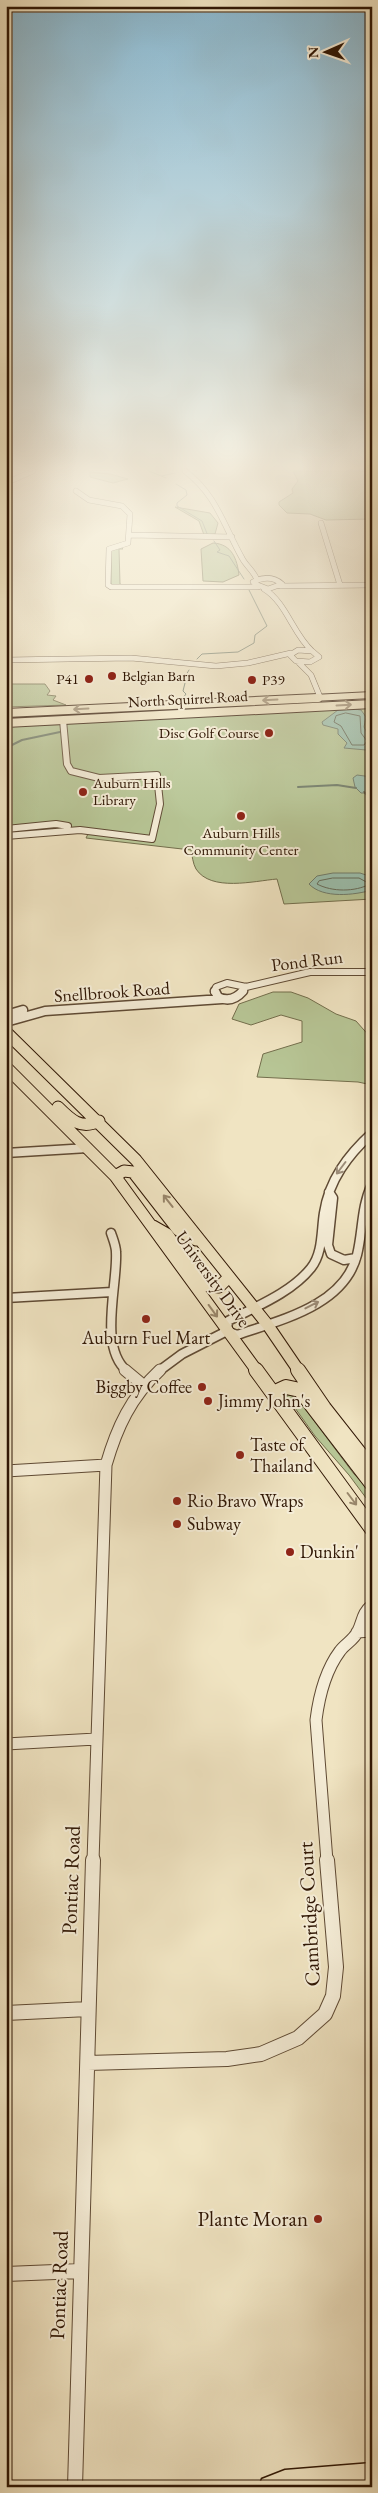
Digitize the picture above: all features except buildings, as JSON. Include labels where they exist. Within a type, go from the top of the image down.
[{"type":"highway","points":[[270,2487],[285,2482],[372,2474]]},
{"type":"main road","name":"North Squirrel Road","points":[[6,713],[372,695]]},
{"type":"main road","points":[[316,706],[325,702],[320,697]]},
{"type":"main road","points":[[244,710],[241,706],[248,701]]},
{"type":"main road","points":[[208,712],[217,708],[214,703]]},
{"type":"main road","name":"North Squirrel Road","points":[[6,722],[372,704]]},
{"type":"main road","points":[[124,716],[121,712],[130,707]]},
{"type":"main road","points":[[94,718],[104,714],[102,708]]},
{"type":"main road","name":"University Drive","points":[[6,1032],[99,1121],[136,1160],[267,1324],[324,1408],[372,1469]]},
{"type":"main road","points":[[6,1044],[13,1047],[44,1079],[67,1090]]},
{"type":"main road","points":[[8,1069],[36,1086],[74,1123],[86,1127],[99,1121]]},
{"type":"main road","name":"University Drive","points":[[8,1069],[115,1176],[369,1523]]},
{"type":"main road","points":[[115,1176],[124,1171],[133,1172],[178,1230],[200,1242]]},
{"type":"main road","points":[[150,1224],[167,1234],[204,1285],[219,1287],[229,1277]]},
{"type":"main road","points":[[273,1393],[283,1387],[295,1387],[300,1390],[372,1484]]},
{"type":"street","points":[[117,587],[156,587]]},
{"type":"street","points":[[263,587],[270,592],[282,607]]},
{"type":"street","points":[[278,587],[276,592],[282,607],[297,634],[305,646],[319,656],[312,666],[311,675]]},
{"type":"street","points":[[297,634],[295,637],[297,646],[290,657],[311,675],[320,697]]},
{"type":"street","points":[[6,660],[131,658],[209,666],[237,665],[293,652],[312,651]]},
{"type":"street","points":[[267,659],[316,660]]},
{"type":"street","points":[[6,829],[56,824],[80,830],[152,839],[160,804],[157,775],[99,778],[72,771],[67,764],[63,720]]},
{"type":"street","points":[[6,836],[80,830]]},
{"type":"street","name":"Pond Run","points":[[214,993],[216,987],[223,984],[246,987],[310,972],[372,972]]},
{"type":"street","name":"Pond Run","points":[[222,999],[238,998],[246,987]]},
{"type":"street","points":[[214,993],[222,999]]},
{"type":"street","name":"Snellbrook Road","points":[[6,1015],[42,1006],[198,996],[214,993]]},
{"type":"street","name":"Snellbrook Road","points":[[6,1022],[24,1015],[45,1011],[222,999]]},
{"type":"street","points":[[372,1133],[335,1176],[324,1211],[320,1249],[312,1266],[300,1278],[228,1321],[227,1331],[237,1335],[313,1305],[333,1293],[348,1277],[356,1258],[362,1213],[372,1184]]},
{"type":"street","points":[[6,1153],[88,1148]]},
{"type":"street","points":[[329,1192],[334,1198],[328,1245],[331,1254],[344,1260],[356,1258]]},
{"type":"street","points":[[111,1233],[116,1250],[112,1292],[113,1348],[123,1368],[143,1385]]},
{"type":"street","points":[[6,1298],[112,1292]]},
{"type":"street","name":"Pontiac Road","points":[[75,2487],[96,1739],[106,1465],[112,1438],[120,1421],[143,1385],[194,1345],[227,1331]]},
{"type":"street","points":[[6,1470],[106,1465]]},
{"type":"street","name":"Cambridge Court","points":[[88,2063],[227,2059],[261,2054],[298,2038],[325,2014],[333,1996],[336,1967],[316,1720],[320,1691],[327,1672],[340,1652],[357,1632],[360,1617],[372,1605]]},
{"type":"street","points":[[357,1632],[368,1633],[372,1631]]},
{"type":"street","points":[[6,1744],[96,1739]]},
{"type":"street","points":[[6,2013],[88,2009]]},
{"type":"street","points":[[6,2274],[80,2271]]},
{"type":"shaded area","points":[[6,684],[45,684],[50,691],[47,695],[56,696],[53,700],[66,705],[6,707]]},
{"type":"shaded area","points":[[372,705],[372,899],[284,904],[277,879],[245,883],[212,881],[196,869],[191,850],[86,838],[88,834],[73,832],[6,839],[6,724]]},
{"type":"shaded area","points":[[273,992],[291,992],[308,998],[336,1014],[356,1021],[372,1039],[372,1085],[358,1082],[257,1077],[263,1054],[302,1042],[302,1021],[281,1015],[251,1025],[232,1019],[239,1004]]},
{"type":"shaded area","points":[[285,1394],[296,1397],[354,1474],[372,1493],[372,1506],[349,1475],[315,1436]]},
{"type":"water","points":[[338,710],[361,710],[366,717],[364,727],[372,742],[366,750],[344,748],[347,743],[338,734],[338,729],[323,725],[322,722]]},
{"type":"water","points":[[357,775],[372,777],[372,793],[361,793],[355,787],[353,778]]},
{"type":"water","points":[[333,873],[360,873],[372,877],[372,890],[348,894],[331,894],[315,889],[309,884],[317,876]]},
{"type":"waterway","points":[[197,659],[202,654],[238,652],[254,643],[255,635],[267,626],[249,590]]},
{"type":"waterway","points":[[183,698],[186,694],[183,691],[185,683],[183,680],[189,670]]},
{"type":"waterway","points":[[6,748],[22,740],[60,732]]},
{"type":"waterway","points":[[298,787],[337,785],[356,788]]},
{"type":"waterway","points":[[364,792],[372,800]]},
{"type":"place","name":"Belgian Barn","points":[[112,676]]},
{"type":"place","name":"P41","points":[[89,679]]},
{"type":"place","name":"P39","points":[[252,680]]},
{"type":"place","name":"Disc Golf Course","points":[[269,733]]},
{"type":"place","name":"Auburn Hills Library","points":[[83,792]]},
{"type":"place","name":"Auburn Hills Community Center","points":[[241,816]]},
{"type":"place","name":"Auburn Fuel Mart","points":[[146,1319]]},
{"type":"place","name":"Biggby Coffee","points":[[202,1387]]},
{"type":"place","name":"Jimmy John's","points":[[208,1401]]},
{"type":"place","name":"Taste of Thailand","points":[[240,1455]]},
{"type":"place","name":"Rio Bravo Wraps","points":[[177,1501]]},
{"type":"place","name":"Subway","points":[[177,1524]]},
{"type":"place","name":"Dunkin'","points":[[290,1552]]},
{"type":"place","name":"Plante Moran","points":[[318,2219]]}]
